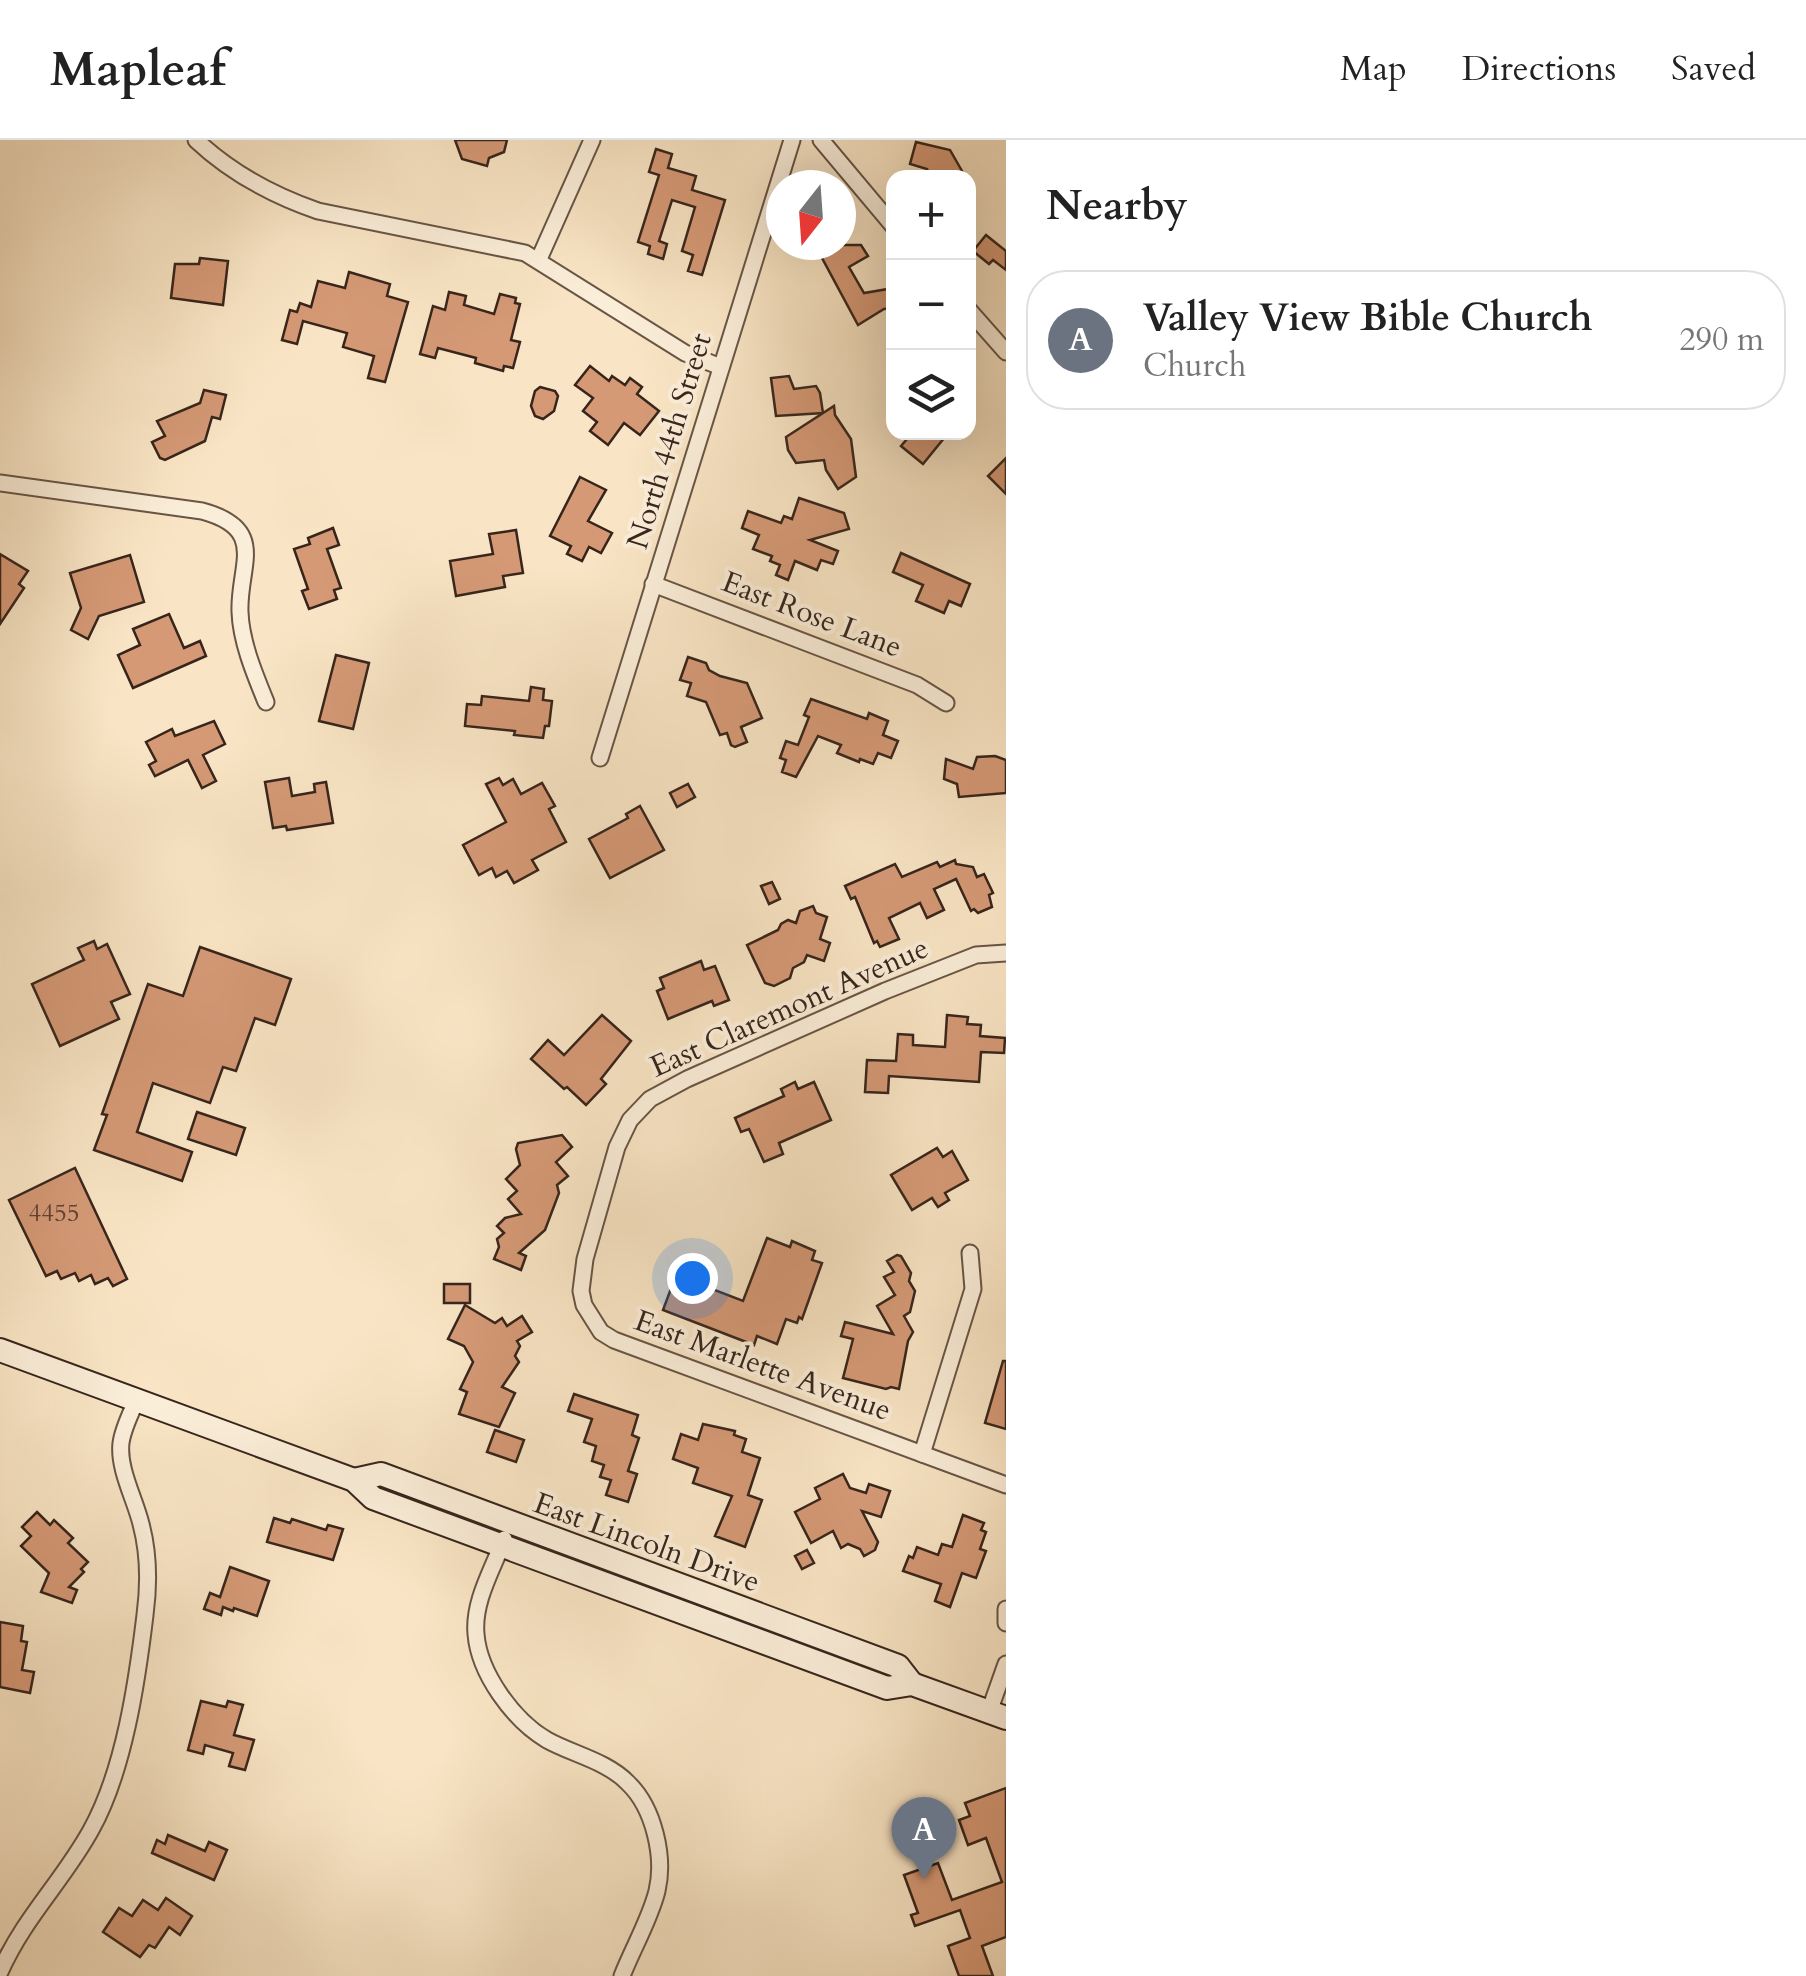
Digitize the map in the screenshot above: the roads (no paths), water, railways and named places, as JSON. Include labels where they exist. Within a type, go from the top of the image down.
[{"type":"main road","name":"East Lincoln Drive","points":[[0,1350],[354,1480],[381,1474],[505,1535],[898,1666],[912,1684],[997,1715]]},
{"type":"street","points":[[196,140],[241,177],[304,206],[509,249],[539,260],[684,352],[721,368]]},
{"type":"street","points":[[539,260],[592,140]]},
{"type":"street","name":"North 44th Street","points":[[600,758],[792,140]]},
{"type":"street","points":[[821,140],[886,218]]},
{"type":"street","points":[[976,318],[1006,352]]},
{"type":"street","points":[[0,482],[202,511],[232,524],[242,538],[248,558],[240,612],[266,702]]},
{"type":"street","name":"East Rose Lane","points":[[653,584],[917,685],[946,703]]},
{"type":"street","name":"East Claremont Avenue","points":[[592,1318],[580,1291],[585,1259],[616,1147],[630,1120],[650,1099],[885,991],[976,956],[1006,953]]},
{"type":"street","name":"East Marlette Avenue","points":[[922,1454],[972,1289],[970,1253]]},
{"type":"street","name":"East Marlette Avenue","points":[[592,1318],[601,1332],[614,1340],[1006,1485]]},
{"type":"street","points":[[0,1972],[29,1916],[91,1831],[115,1769],[140,1651],[148,1587],[142,1530],[121,1456],[122,1438],[137,1400]]},
{"type":"street","points":[[505,1535],[477,1611],[475,1632],[486,1670],[501,1695],[545,1739],[589,1758],[628,1782],[646,1810],[656,1838],[658,1890],[622,1976]]},
{"type":"street","points":[[1006,1609],[1006,1622]]},
{"type":"street","points":[[997,1715],[1006,1664]]},
{"type":"place","name":"Valley View Bible Church","points":[[924,1879]]}]
